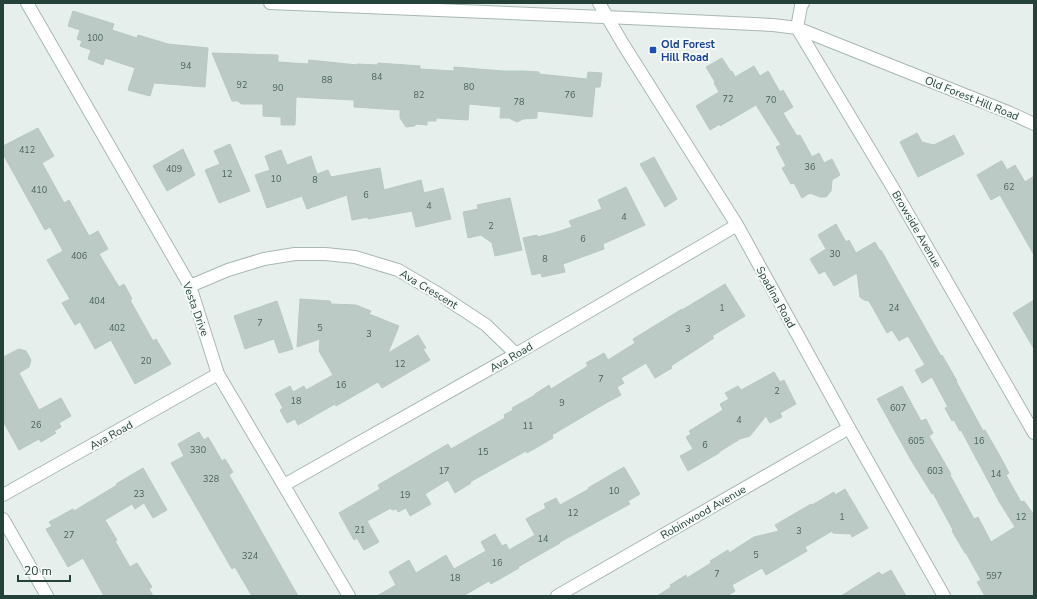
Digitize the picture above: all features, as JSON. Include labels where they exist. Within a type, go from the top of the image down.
[{"type":"street","name":"Vesta Drive","points":[[27,3],[190,286],[218,374],[349,596]]},
{"type":"street","name":"Old Forest Hill Road","points":[[270,3],[607,17],[773,25],[798,28],[1008,112],[1034,124]]},
{"type":"street","name":"Spadina Road","points":[[599,3],[737,225],[944,596]]},
{"type":"street","points":[[798,28],[801,6],[803,3]]},
{"type":"street","name":"Browside Avenue","points":[[798,28],[893,188],[1034,433]]},
{"type":"street","name":"Ava Road","points":[[284,485],[516,354],[737,225]]},
{"type":"street","name":"Ava Crescent","points":[[190,286],[228,270],[264,259],[295,254],[355,256],[398,270],[439,294],[486,325],[516,354]]},
{"type":"street","name":"Ava Road","points":[[3,495],[218,374]]},
{"type":"street","name":"Robinwood Avenue","points":[[557,596],[849,428]]},
{"type":"street","points":[[3,519],[47,596]]},
{"type":"building","points":[[73,11],[114,24],[112,30],[137,38],[138,35],[168,44],[208,48],[205,87],[154,83],[150,96],[128,90],[135,68],[105,58],[103,65],[88,59],[91,50],[80,46],[82,41],[77,39],[80,30],[68,26]]},
{"type":"building","points":[[212,53],[278,55],[278,62],[308,64],[309,60],[357,65],[378,65],[378,63],[420,66],[420,69],[454,71],[454,67],[539,72],[539,74],[587,79],[588,72],[602,73],[600,87],[595,87],[592,117],[537,111],[537,118],[523,119],[517,122],[509,118],[500,118],[501,107],[469,104],[468,120],[436,118],[436,121],[427,121],[427,125],[417,124],[406,127],[400,118],[400,110],[354,107],[354,100],[296,97],[295,125],[281,125],[281,117],[263,116],[263,104],[241,104],[238,101],[232,101]]},
{"type":"building","points":[[722,58],[735,77],[754,66],[760,76],[768,71],[780,92],[783,90],[793,107],[783,113],[797,136],[800,135],[812,157],[819,153],[824,163],[832,159],[840,175],[832,180],[831,191],[826,197],[820,197],[810,193],[802,198],[794,183],[791,184],[782,168],[786,166],[776,147],[781,145],[756,105],[720,126],[720,124],[710,130],[696,106],[719,92],[706,67]]},
{"type":"building","points":[[38,128],[54,156],[42,163],[64,203],[69,200],[89,236],[98,231],[108,249],[99,254],[119,287],[124,284],[132,299],[130,300],[153,341],[156,339],[171,364],[135,384],[111,340],[95,349],[80,322],[75,325],[62,303],[70,299],[47,260],[63,251],[50,227],[45,230],[3,154],[3,146]]},
{"type":"building","points":[[917,133],[922,142],[934,145],[954,135],[964,154],[918,177],[900,142]]},
{"type":"building","points":[[230,144],[250,191],[219,203],[205,170],[220,164],[214,151]]},
{"type":"building","points":[[183,149],[195,175],[167,191],[153,166]]},
{"type":"building","points":[[281,150],[287,165],[311,156],[317,174],[328,170],[331,177],[380,168],[384,190],[421,180],[424,193],[443,188],[451,219],[416,227],[412,211],[368,219],[368,217],[352,220],[347,195],[307,209],[302,196],[267,208],[255,175],[270,170],[265,156]]},
{"type":"building","points":[[654,157],[677,199],[665,207],[640,164]]},
{"type":"building","points":[[1001,161],[1007,170],[1015,165],[1025,182],[1034,176],[1034,255],[1000,195],[991,200],[977,175]]},
{"type":"building","points":[[626,187],[645,225],[603,244],[604,249],[563,264],[565,272],[542,277],[541,273],[532,275],[523,238],[537,235],[537,237],[572,227],[569,221],[602,209],[598,200]]},
{"type":"building","points":[[510,198],[522,250],[495,256],[492,243],[481,235],[468,238],[463,212],[478,209],[477,205]]},
{"type":"building","points":[[836,224],[846,242],[849,240],[856,253],[875,242],[880,251],[881,250],[941,356],[942,355],[957,381],[983,431],[985,430],[1001,458],[1009,473],[1006,475],[1021,502],[1024,501],[1034,515],[1034,596],[985,596],[977,582],[981,580],[952,531],[953,530],[933,493],[932,494],[911,460],[877,399],[902,386],[921,421],[926,419],[933,433],[929,436],[951,474],[950,475],[974,519],[978,517],[991,542],[1015,527],[1000,503],[961,430],[960,431],[954,420],[952,421],[945,408],[948,407],[932,377],[922,383],[915,370],[925,365],[908,336],[899,341],[892,330],[887,333],[869,301],[860,297],[857,273],[834,286],[825,271],[819,274],[810,259],[826,249],[818,235]]},
{"type":"building","points":[[725,284],[745,316],[712,336],[714,338],[671,366],[672,368],[655,378],[646,363],[621,378],[624,383],[617,387],[621,395],[552,435],[553,438],[470,482],[471,483],[455,493],[448,480],[425,494],[431,504],[410,516],[406,508],[398,512],[397,509],[392,510],[391,508],[367,521],[379,542],[364,550],[357,538],[354,540],[339,513],[380,489],[378,485],[448,444],[451,449],[505,418],[504,415],[513,410],[512,408],[549,385],[551,389],[588,366],[586,363],[604,353],[608,360],[635,343],[633,339]]},
{"type":"building","points":[[300,299],[330,301],[331,304],[356,305],[371,311],[369,314],[399,326],[388,353],[418,335],[426,348],[423,349],[430,360],[382,388],[378,382],[336,406],[335,404],[298,425],[295,419],[287,423],[280,410],[283,408],[275,394],[290,386],[293,392],[304,386],[306,390],[333,375],[319,351],[320,339],[297,347]]},
{"type":"building","points":[[1034,300],[1034,349],[1013,313]]},
{"type":"building","points":[[277,301],[293,349],[279,353],[274,339],[245,349],[234,316]]},
{"type":"building","points":[[19,349],[26,351],[31,360],[29,367],[19,373],[39,410],[61,398],[71,416],[59,423],[61,427],[54,431],[56,433],[41,442],[39,439],[19,450],[3,421],[3,357]]},
{"type":"building","points":[[774,372],[780,382],[784,380],[796,404],[780,413],[782,417],[770,423],[766,416],[750,436],[740,439],[688,471],[680,456],[693,449],[686,437],[691,434],[689,431],[723,410],[720,404],[729,399],[725,393],[738,386],[741,390]]},
{"type":"building","points":[[199,432],[204,440],[208,437],[222,461],[225,459],[233,472],[229,475],[298,596],[252,596],[235,567],[232,569],[171,463],[184,456],[178,444]]},
{"type":"building","points":[[624,467],[640,494],[628,501],[630,504],[560,542],[491,584],[489,581],[463,596],[377,596],[396,585],[389,572],[409,560],[416,573],[446,555],[454,569],[486,551],[481,542],[495,534],[502,546],[506,544],[509,550],[535,535],[526,519],[546,508],[544,504],[556,498],[560,505]]},
{"type":"building","points":[[143,468],[167,510],[153,518],[144,503],[135,509],[132,504],[105,520],[117,540],[115,541],[130,567],[137,563],[152,587],[149,589],[153,596],[104,596],[83,558],[68,567],[46,529],[52,526],[49,522],[73,509],[74,511]]},
{"type":"building","points":[[845,489],[868,528],[852,537],[851,534],[833,533],[832,531],[805,547],[807,551],[766,575],[762,568],[732,585],[735,591],[727,596],[657,596],[671,587],[670,585],[686,575],[687,578],[728,550],[729,553],[754,537],[779,531],[775,525],[834,492],[835,495]]},
{"type":"building","points":[[891,570],[906,596],[841,596],[879,572],[882,575]]},
{"type":"place","name":"Old Forest Hill Road","points":[[653,50]]}]
